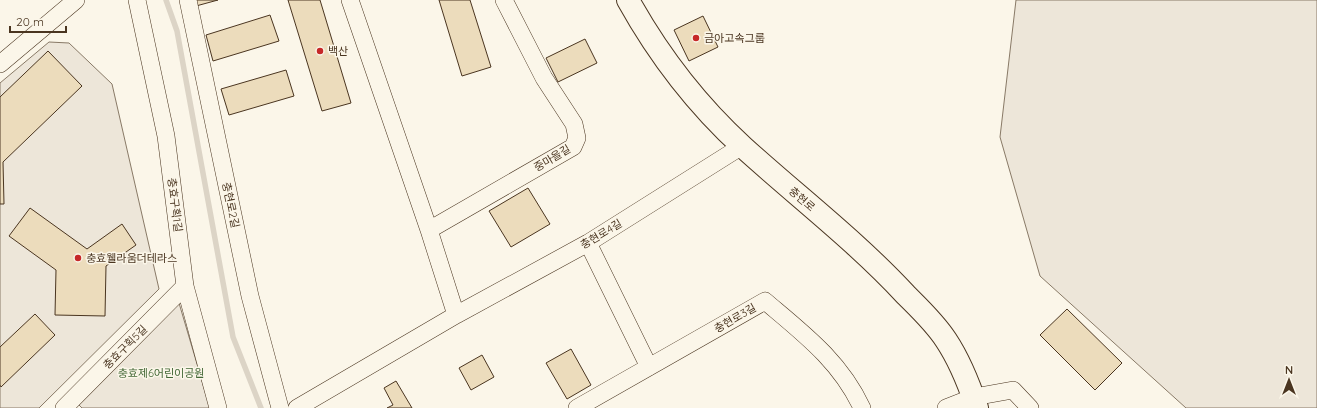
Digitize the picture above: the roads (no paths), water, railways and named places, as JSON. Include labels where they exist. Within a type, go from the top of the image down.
[{"type":"street","points":[[0,64],[76,0]]},
{"type":"street","name":"충효구획1길","points":[[137,0],[166,136],[185,286],[218,408]]},
{"type":"street","name":"충현로2길","points":[[188,0],[250,296],[280,408]]},
{"type":"street","points":[[350,0],[429,230],[456,315]]},
{"type":"street","name":"중마을길","points":[[429,230],[573,147],[577,138],[574,124],[544,78],[504,0]]},
{"type":"street","name":"충현로","points":[[628,0],[643,27],[666,60],[708,111],[742,146],[886,274],[919,308],[945,338],[961,364],[976,403]]},
{"type":"street","name":"충현로4길","points":[[297,408],[456,315],[588,243],[742,146]]},
{"type":"street","points":[[588,243],[649,367]]},
{"type":"street","name":"충효구획5길","points":[[64,408],[185,286]]},
{"type":"street","name":"충현로3길","points":[[577,408],[765,301],[825,353],[854,390],[862,408]]},
{"type":"street","points":[[946,408],[976,403],[1013,390],[1030,408]]},
{"type":"waterway","points":[[166,0],[177,31],[233,337],[261,408]]},
{"type":"place","name":"금아고속그룹","points":[[696,38]]},
{"type":"place","name":"백산","points":[[320,51]]},
{"type":"place","name":"충효웰라움더테라스","points":[[78,258]]},
{"type":"park label","name":"충효제6어린이공원","points":[[161,373]]}]
